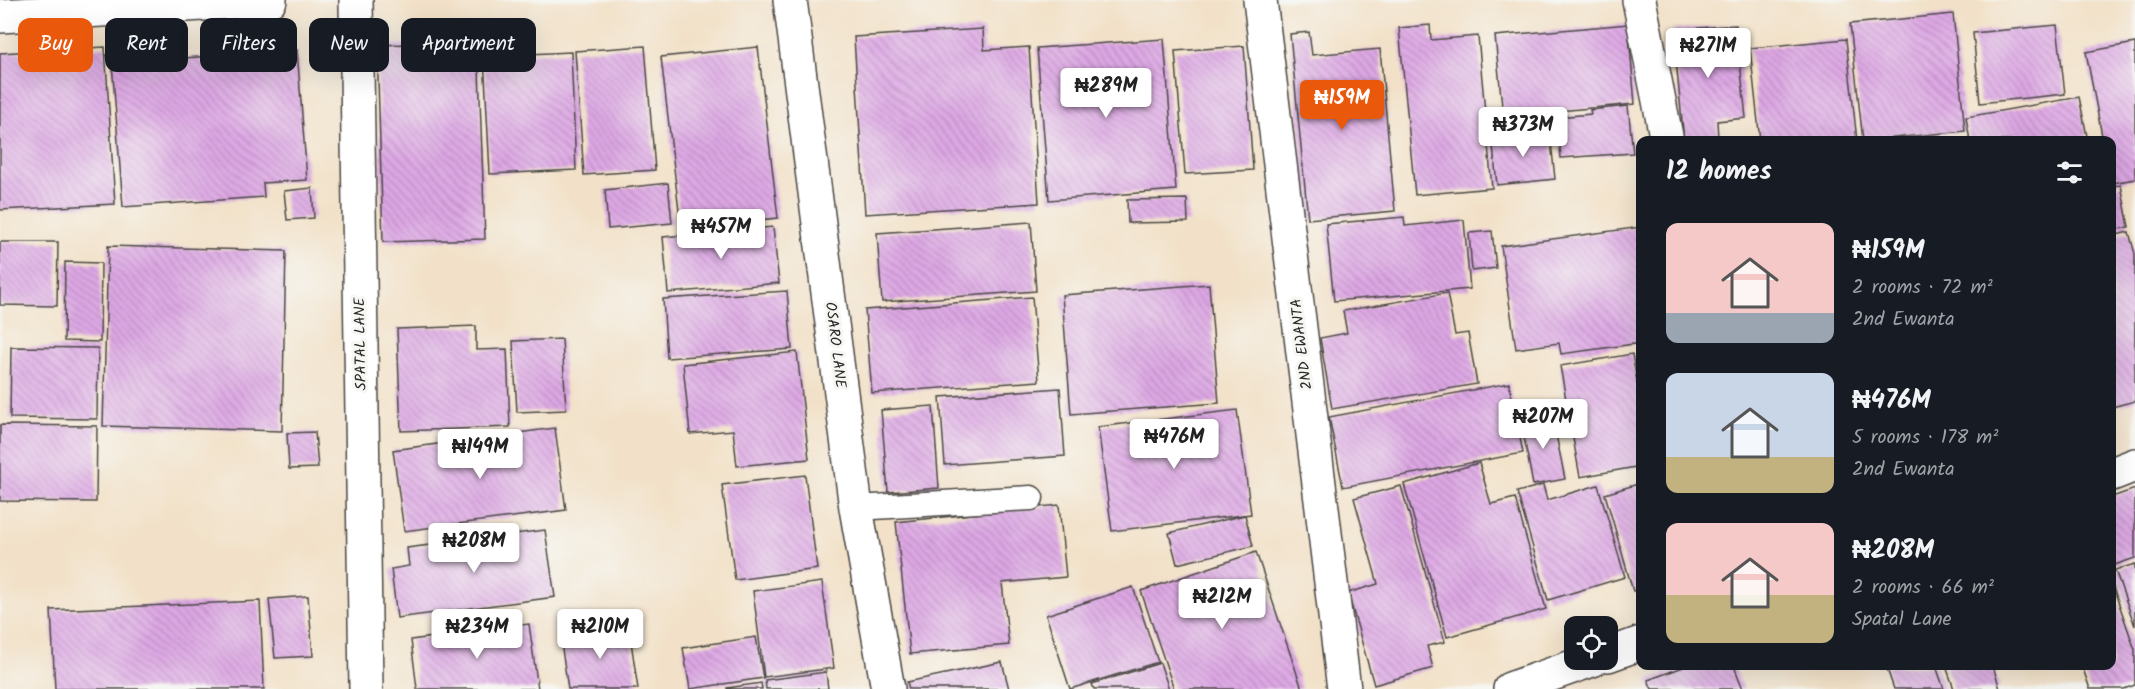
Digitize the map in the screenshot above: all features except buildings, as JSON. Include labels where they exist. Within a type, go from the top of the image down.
[{"type":"street","points":[[0,16],[270,0]]},
{"type":"street","name":"SPATAL LANE","points":[[356,0],[366,689]]},
{"type":"street","name":"OSARO LANE","points":[[790,0],[856,508],[888,689]]},
{"type":"street","name":"2ND EWANTA","points":[[1260,0],[1344,689]]},
{"type":"street","points":[[1639,0],[1665,136]]},
{"type":"street","points":[[2116,472],[2135,465]]},
{"type":"street","points":[[1618,651],[1636,645]]},
{"type":"street","points":[[1510,689],[1564,670]]},
{"type":"lane","points":[[856,508],[1031,498]]}]
